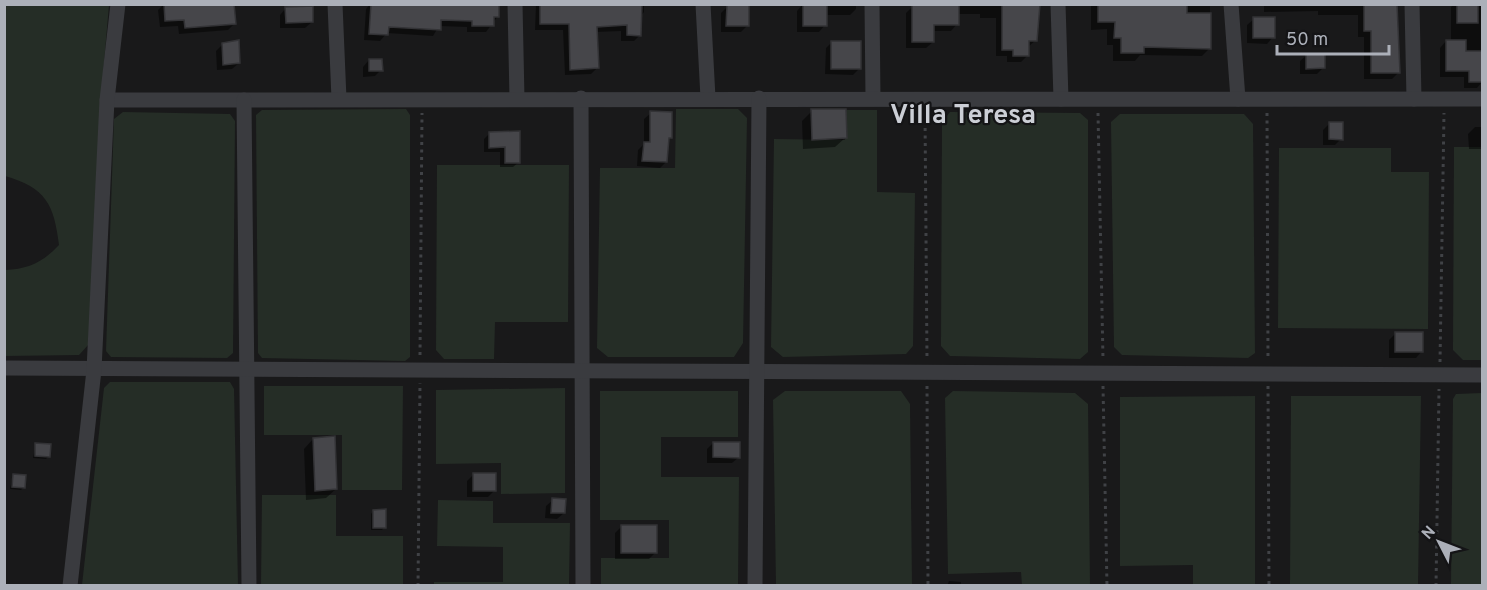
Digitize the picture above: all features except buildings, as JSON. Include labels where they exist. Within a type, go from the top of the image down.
[{"type":"street","points":[[70,585],[93,370],[107,100],[118,4]]},
{"type":"street","points":[[335,4],[339,99]]},
{"type":"street","points":[[515,4],[517,99]]},
{"type":"street","points":[[703,4],[708,98]]},
{"type":"street","points":[[872,4],[873,98]]},
{"type":"street","points":[[1058,4],[1061,99]]},
{"type":"street","points":[[1231,4],[1238,99]]},
{"type":"street","points":[[1412,4],[1414,99]]},
{"type":"street","points":[[581,98],[582,585]]},
{"type":"street","points":[[755,585],[759,98]]},
{"type":"street","points":[[107,100],[1482,99]]},
{"type":"street","points":[[244,100],[249,585]]},
{"type":"street","points":[[4,368],[1482,375]]},
{"type":"path","points":[[925,98],[928,585]]},
{"type":"path","points":[[418,585],[422,99]]},
{"type":"path","points":[[1098,99],[1107,585]]},
{"type":"path","points":[[1267,99],[1269,585]]},
{"type":"path","points":[[1436,585],[1444,99]]},
{"type":"shaded area","points":[[4,5],[109,5],[101,97],[89,344],[79,355],[5,356],[5,270],[35,264],[59,245],[51,208],[46,200],[30,186],[5,176]]},
{"type":"shaded area","points":[[406,109],[410,115],[410,357],[405,361],[262,358],[258,353],[256,115],[262,110]]},
{"type":"shaded area","points":[[676,109],[738,109],[747,118],[743,343],[734,357],[608,357],[597,348],[600,168],[675,168]]},
{"type":"shaded area","points":[[846,110],[877,110],[877,192],[915,193],[913,346],[906,354],[783,357],[771,347],[774,139],[845,140]]},
{"type":"shaded area","points":[[123,112],[230,114],[235,121],[233,353],[227,358],[111,357],[106,351],[114,119]]},
{"type":"shaded area","points":[[950,112],[1080,113],[1088,120],[1088,352],[1080,359],[950,356],[941,346],[942,122]]},
{"type":"shaded area","points":[[1120,114],[1244,114],[1253,124],[1255,353],[1248,358],[1122,355],[1114,347],[1111,122]]},
{"type":"shaded area","points":[[1454,147],[1482,147],[1482,360],[1463,360],[1453,350]]},
{"type":"shaded area","points":[[1279,148],[1391,148],[1391,172],[1429,172],[1428,329],[1278,328]]},
{"type":"shaded area","points":[[437,165],[569,165],[568,322],[495,322],[494,359],[444,359],[436,350]]},
{"type":"shaded area","points":[[110,382],[230,382],[234,389],[238,585],[82,585],[104,388]]},
{"type":"shaded area","points":[[264,386],[403,386],[402,490],[342,490],[342,435],[264,435]]},
{"type":"shaded area","points":[[565,388],[565,493],[501,494],[501,463],[436,464],[436,390]]},
{"type":"shaded area","points":[[600,391],[738,391],[738,437],[661,437],[661,477],[739,477],[738,585],[601,585],[601,558],[669,558],[669,520],[600,520]]},
{"type":"shaded area","points":[[785,391],[901,391],[910,404],[912,585],[776,585],[773,400]]},
{"type":"shaded area","points":[[953,391],[1075,393],[1088,404],[1090,585],[1022,585],[1021,572],[948,574],[945,398]]},
{"type":"shaded area","points":[[1482,393],[1482,585],[1451,585],[1453,399],[1456,394]]},
{"type":"shaded area","points":[[1255,396],[1255,585],[1193,585],[1193,565],[1120,566],[1120,397]]},
{"type":"shaded area","points":[[1291,396],[1421,396],[1418,585],[1290,585]]},
{"type":"shaded area","points":[[262,495],[336,495],[336,536],[403,536],[403,585],[261,585]]},
{"type":"shaded area","points":[[438,500],[493,501],[493,523],[570,523],[569,585],[434,585],[434,582],[503,582],[503,547],[437,546]]},
{"type":"district","name":"Villa Teresa","points":[[963,114]]}]
